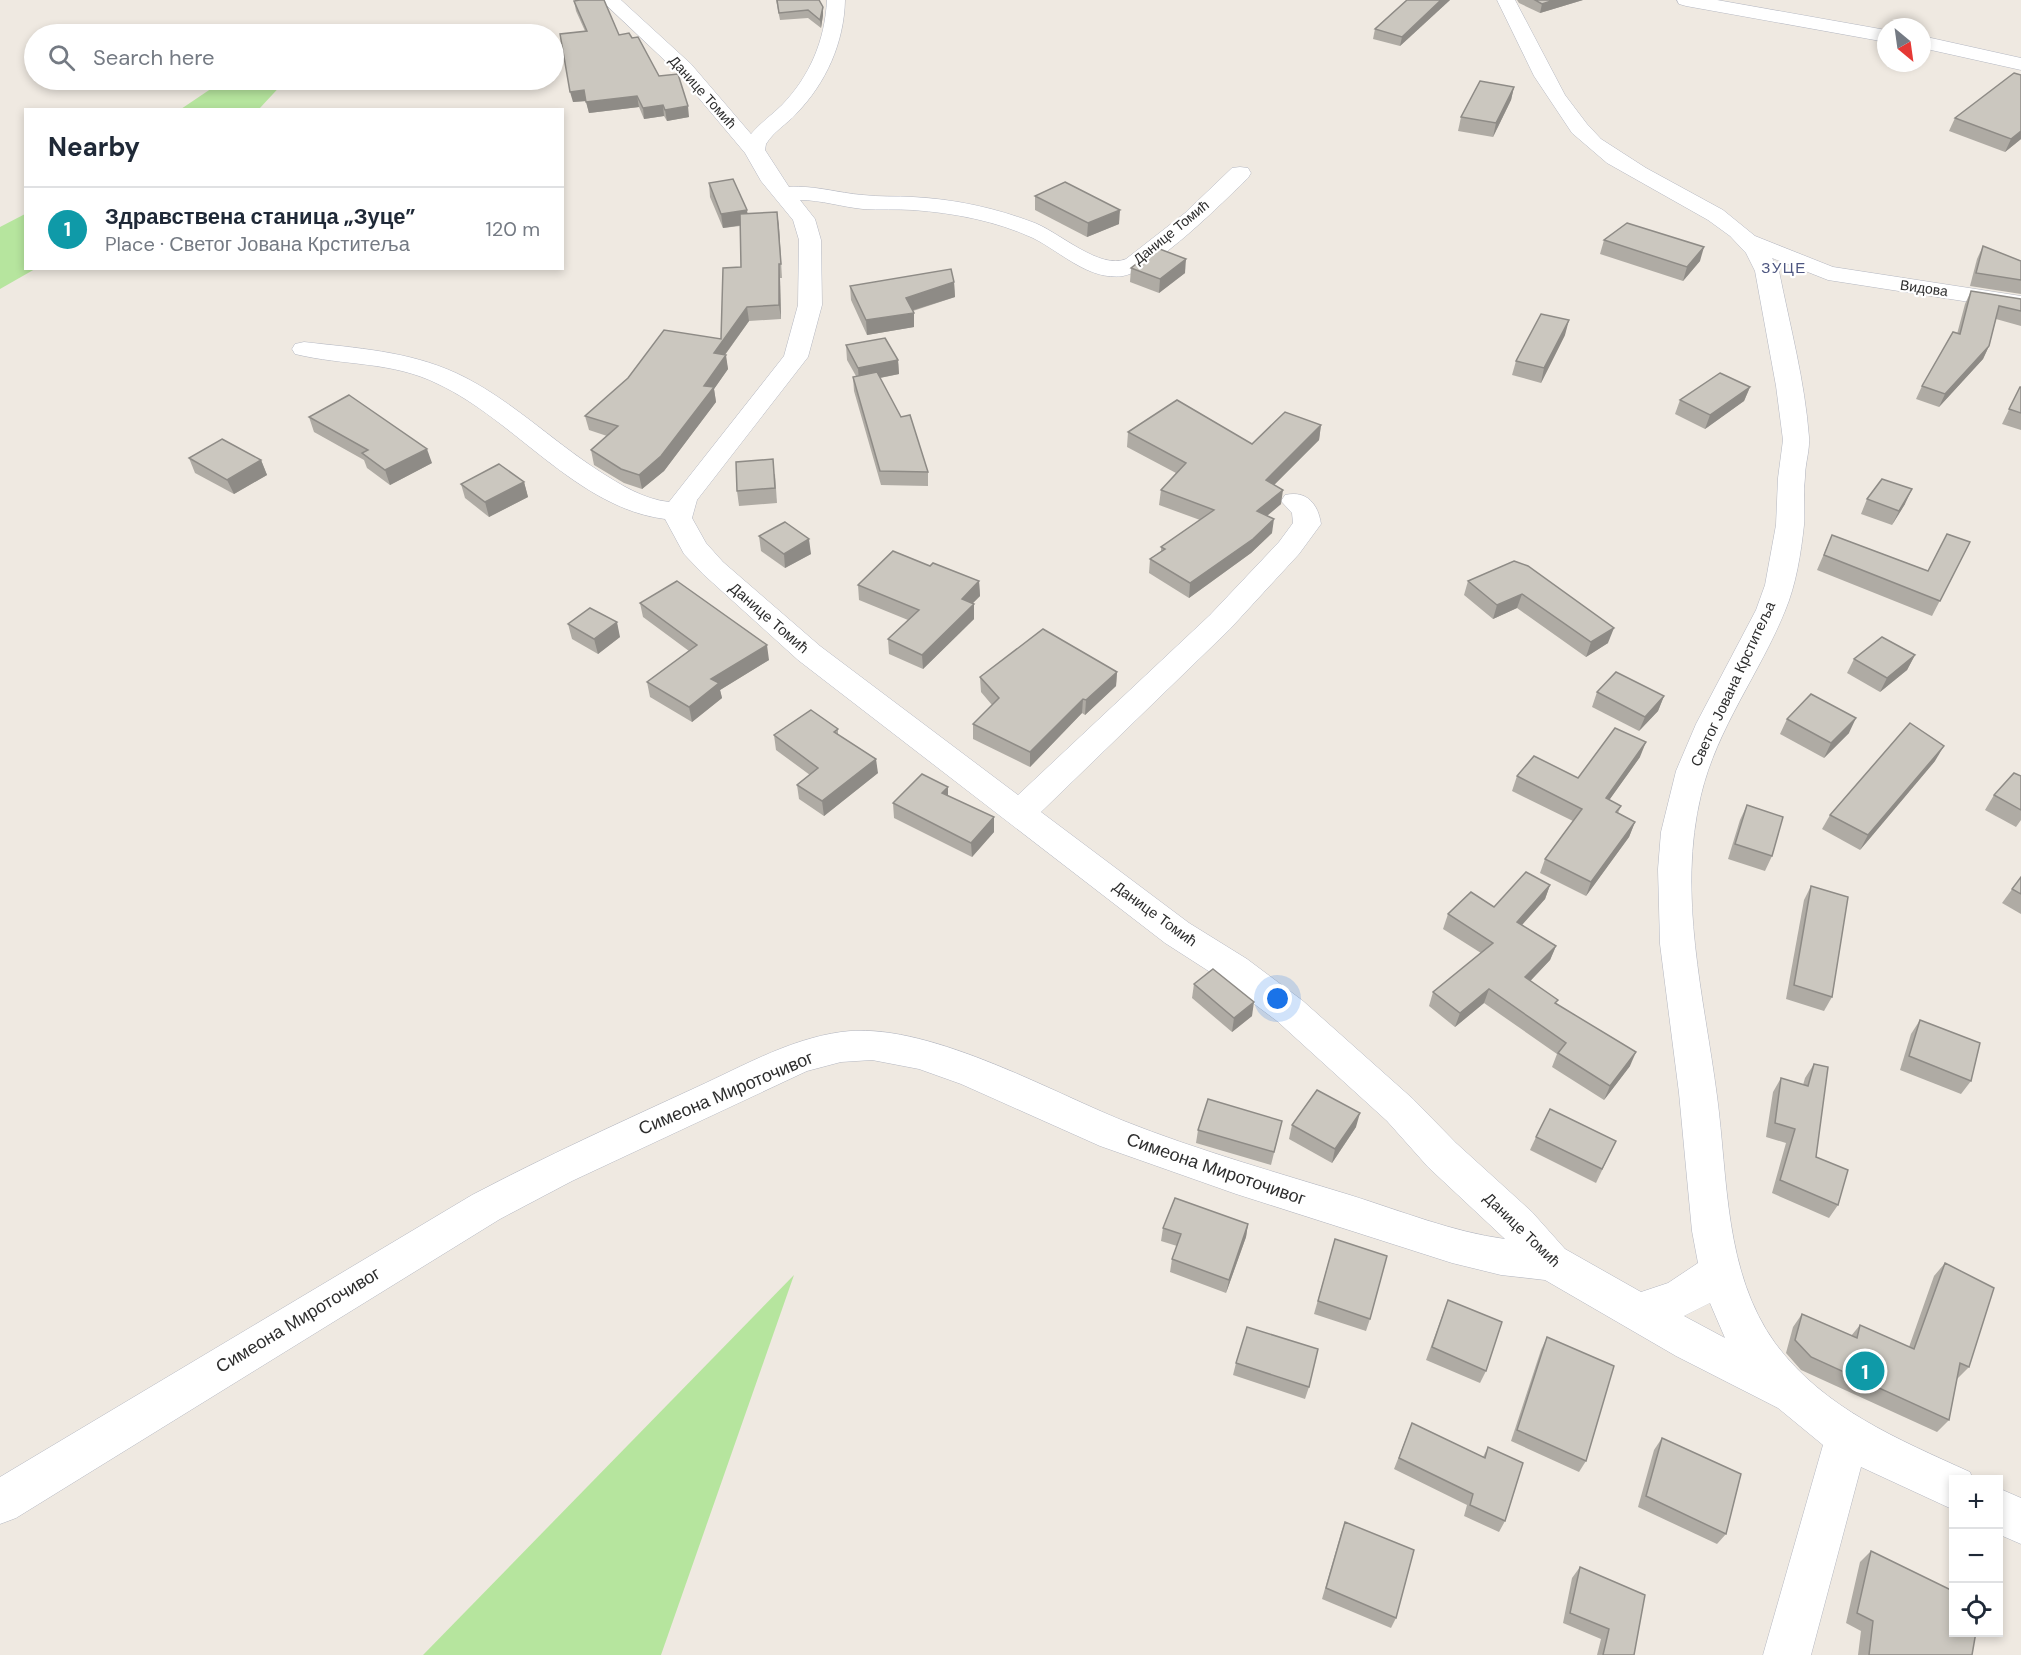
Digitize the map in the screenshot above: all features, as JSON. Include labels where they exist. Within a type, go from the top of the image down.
[{"type":"street","name":"Данице Томић","points":[[610,0],[754,136],[769,176],[804,219],[810,240],[810,305],[796,357],[684,499],[678,518],[694,548],[728,582],[809,653],[1177,933],[1243,975],[1290,1011],[1400,1110],[1442,1155],[1518,1226],[1551,1262],[1638,1312],[1794,1394]]},
{"type":"street","points":[[754,136],[800,97],[821,64],[834,31],[836,0]]},
{"type":"street","name":"Светог Јована Крститеља","points":[[1506,0],[1552,88],[1585,135],[1608,155],[1720,219],[1751,242],[1761,256],[1771,286],[1796,440],[1785,555],[1770,610],[1694,765],[1679,828],[1673,883],[1675,927],[1699,1102],[1710,1224],[1720,1270],[1731,1305],[1760,1356],[1794,1394],[1848,1436],[1949,1486]]},
{"type":"street","points":[[1686,0],[1877,34]]},
{"type":"street","points":[[1931,44],[2021,64]]},
{"type":"street","name":"Данице Томић","points":[[784,194],[807,192],[870,203],[922,204],[996,218],[1045,235],[1101,268],[1115,271],[1134,264],[1185,224],[1240,172]]},
{"type":"street","name":"Видова","points":[[1751,242],[1827,273],[2021,303]]},
{"type":"street","name":"Видова","points":[[1771,286],[1800,276],[1827,273]]},
{"type":"street","points":[[304,349],[396,360],[447,378],[488,402],[555,454],[605,487],[645,508],[680,512]]},
{"type":"street","points":[[1020,812],[1220,622],[1289,548],[1307,524],[1305,511],[1295,501]]},
{"type":"street","name":"Симеона Мироточивог","points":[[0,1502],[486,1207],[579,1159],[800,1057],[841,1047],[872,1045],[920,1054],[974,1073],[1114,1134],[1236,1177],[1452,1245],[1501,1257],[1551,1262]]},
{"type":"street","points":[[1638,1312],[1681,1299],[1707,1284],[1720,1270]]},
{"type":"street","points":[[1787,1655],[1848,1436]]},
{"type":"street","points":[[2003,1512],[2021,1521]]},
{"type":"green space","points":[[209,90],[277,90],[260,108],[182,108]]},
{"type":"green space","points":[[24,215],[24,270],[33,270],[0,289],[0,227]]},
{"type":"green space","points":[[794,1275],[661,1655],[423,1655]]},
{"type":"building","points":[[604,0],[619,35],[629,33],[632,38],[638,37],[659,76],[678,74],[688,106],[665,110],[663,105],[643,108],[637,96],[586,102],[584,90],[570,92],[564,57],[564,34],[587,31],[574,1]]},
{"type":"building","points":[[777,0],[819,0],[823,7],[820,20],[808,10],[779,13]]},
{"type":"building","points":[[1407,0],[1441,0],[1402,37],[1375,29]]},
{"type":"building","points":[[1535,0],[1554,0],[1542,4]]},
{"type":"building","points":[[2014,73],[2021,75],[2021,131],[2011,139],[1955,118]]},
{"type":"building","points":[[1480,81],[1514,87],[1496,123],[1461,117]]},
{"type":"building","points":[[733,179],[747,210],[721,214],[709,183]]},
{"type":"building","points":[[1065,182],[1120,210],[1088,223],[1035,196]]},
{"type":"building","points":[[777,212],[781,264],[779,264],[779,305],[747,307],[714,353],[726,355],[704,386],[714,387],[661,456],[639,475],[621,469],[591,450],[618,426],[585,416],[628,378],[664,330],[721,339],[723,268],[741,267],[740,214]]},
{"type":"building","points":[[1627,223],[1704,247],[1687,267],[1604,240]]},
{"type":"building","points":[[1983,246],[2021,261],[2021,280],[1976,273]]},
{"type":"building","points":[[1157,248],[1186,259],[1160,279],[1131,268]]},
{"type":"building","points":[[951,269],[954,282],[906,298],[914,313],[866,320],[850,286]]},
{"type":"building","points":[[1971,291],[2021,299],[2021,311],[1999,306],[1989,346],[1945,394],[1922,386],[1953,332],[1960,334]]},
{"type":"building","points":[[1541,314],[1569,320],[1544,368],[1516,361]]},
{"type":"building","points":[[885,338],[898,360],[858,368],[846,345]]},
{"type":"building","points":[[877,372],[901,417],[910,415],[928,472],[880,471],[853,377]]},
{"type":"building","points":[[1720,373],[1750,387],[1710,415],[1680,400]]},
{"type":"building","points":[[2021,387],[2021,413],[2009,409]]},
{"type":"building","points":[[349,395],[427,449],[385,470],[362,453],[368,450],[309,417]]},
{"type":"building","points":[[1177,400],[1252,444],[1285,412],[1321,425],[1266,480],[1283,490],[1257,511],[1274,519],[1253,539],[1190,583],[1150,559],[1165,549],[1161,547],[1214,510],[1161,490],[1186,463],[1128,432]]},
{"type":"building","points":[[222,439],[261,460],[227,480],[189,458]]},
{"type":"building","points":[[773,459],[775,488],[737,491],[736,462]]},
{"type":"building","points":[[499,464],[524,482],[485,502],[461,484]]},
{"type":"building","points":[[1882,479],[1912,489],[1899,511],[1867,499]]},
{"type":"building","points":[[785,522],[809,539],[784,554],[759,536]]},
{"type":"building","points":[[1947,534],[1970,542],[1940,601],[1824,555],[1832,535],[1928,571]]},
{"type":"building","points":[[893,551],[930,566],[933,563],[979,581],[962,599],[974,604],[922,655],[888,639],[919,610],[858,585]]},
{"type":"building","points":[[1514,561],[1528,566],[1614,628],[1591,642],[1522,594],[1497,605],[1468,581]]},
{"type":"building","points":[[677,581],[767,645],[711,679],[719,683],[689,707],[647,682],[697,645],[640,603]]},
{"type":"building","points":[[590,608],[617,622],[594,639],[568,624]]},
{"type":"building","points":[[1043,629],[1117,672],[1086,700],[1083,699],[1030,752],[973,724],[999,698],[980,677]]},
{"type":"building","points":[[1882,637],[1915,655],[1887,678],[1854,659]]},
{"type":"building","points":[[1616,672],[1664,696],[1645,717],[1597,692]]},
{"type":"building","points":[[1811,694],[1856,718],[1831,743],[1787,719]]},
{"type":"building","points":[[811,710],[838,729],[834,732],[876,759],[822,801],[797,785],[818,768],[774,735]]},
{"type":"building","points":[[1910,723],[1944,746],[1868,835],[1830,815]]},
{"type":"building","points":[[1615,728],[1646,742],[1606,798],[1621,806],[1616,812],[1635,822],[1591,882],[1545,859],[1582,809],[1517,776],[1534,756],[1578,778]]},
{"type":"building","points":[[2014,773],[2021,776],[2021,810],[1994,795]]},
{"type":"building","points":[[922,774],[948,787],[942,793],[994,817],[971,843],[893,803]]},
{"type":"building","points":[[1747,805],[1783,817],[1772,856],[1735,844]]},
{"type":"building","points":[[1526,872],[1550,885],[1517,922],[1556,946],[1525,977],[1558,1000],[1555,1003],[1636,1052],[1610,1086],[1558,1053],[1566,1043],[1489,989],[1460,1013],[1433,992],[1493,943],[1448,914],[1471,892],[1494,907]]},
{"type":"building","points":[[2021,877],[2021,894],[2012,889]]},
{"type":"building","points":[[1811,886],[1848,897],[1832,997],[1794,985]]},
{"type":"building","points":[[1213,969],[1254,1002],[1234,1018],[1194,984]]},
{"type":"building","points":[[1920,1020],[1980,1043],[1971,1081],[1909,1056]]},
{"type":"building","points":[[1814,1064],[1828,1067],[1816,1157],[1848,1170],[1838,1205],[1780,1180],[1795,1129],[1775,1123],[1781,1078],[1808,1086]]},
{"type":"building","points":[[1317,1090],[1360,1113],[1335,1149],[1292,1125]]},
{"type":"building","points":[[1208,1099],[1282,1121],[1274,1152],[1198,1130]]},
{"type":"building","points":[[1550,1109],[1616,1141],[1602,1169],[1536,1137]]},
{"type":"building","points":[[1175,1198],[1248,1224],[1229,1280],[1172,1259],[1181,1234],[1163,1228]]},
{"type":"building","points":[[1335,1239],[1387,1256],[1370,1319],[1318,1301]]},
{"type":"building","points":[[1945,1263],[1994,1288],[1969,1367],[1960,1363],[1949,1420],[1811,1357],[1795,1340],[1802,1314],[1857,1338],[1860,1325],[1914,1349]]},
{"type":"building","points":[[1448,1300],[1502,1322],[1486,1371],[1432,1347]]},
{"type":"building","points":[[1247,1327],[1318,1349],[1309,1387],[1236,1363]]},
{"type":"building","points":[[1547,1337],[1614,1366],[1586,1461],[1517,1430]]},
{"type":"building","points":[[1412,1423],[1485,1458],[1488,1447],[1523,1463],[1505,1521],[1470,1505],[1473,1494],[1399,1458]]},
{"type":"building","points":[[1662,1438],[1741,1474],[1726,1534],[1646,1496]]},
{"type":"building","points":[[1345,1522],[1414,1550],[1396,1618],[1326,1588]]},
{"type":"building","points":[[1871,1551],[1949,1589],[1949,1637],[1975,1637],[1972,1655],[1869,1655],[1873,1621],[1857,1613]]},
{"type":"building","points":[[1580,1567],[1645,1595],[1634,1655],[1603,1655],[1609,1629],[1570,1613]]},
{"type":"place","name":"Здравствена станица „Зуце”","points":[[1865,1371]]},
{"type":"district","name":"ЗУЦЕ","points":[[1784,268]]}]
